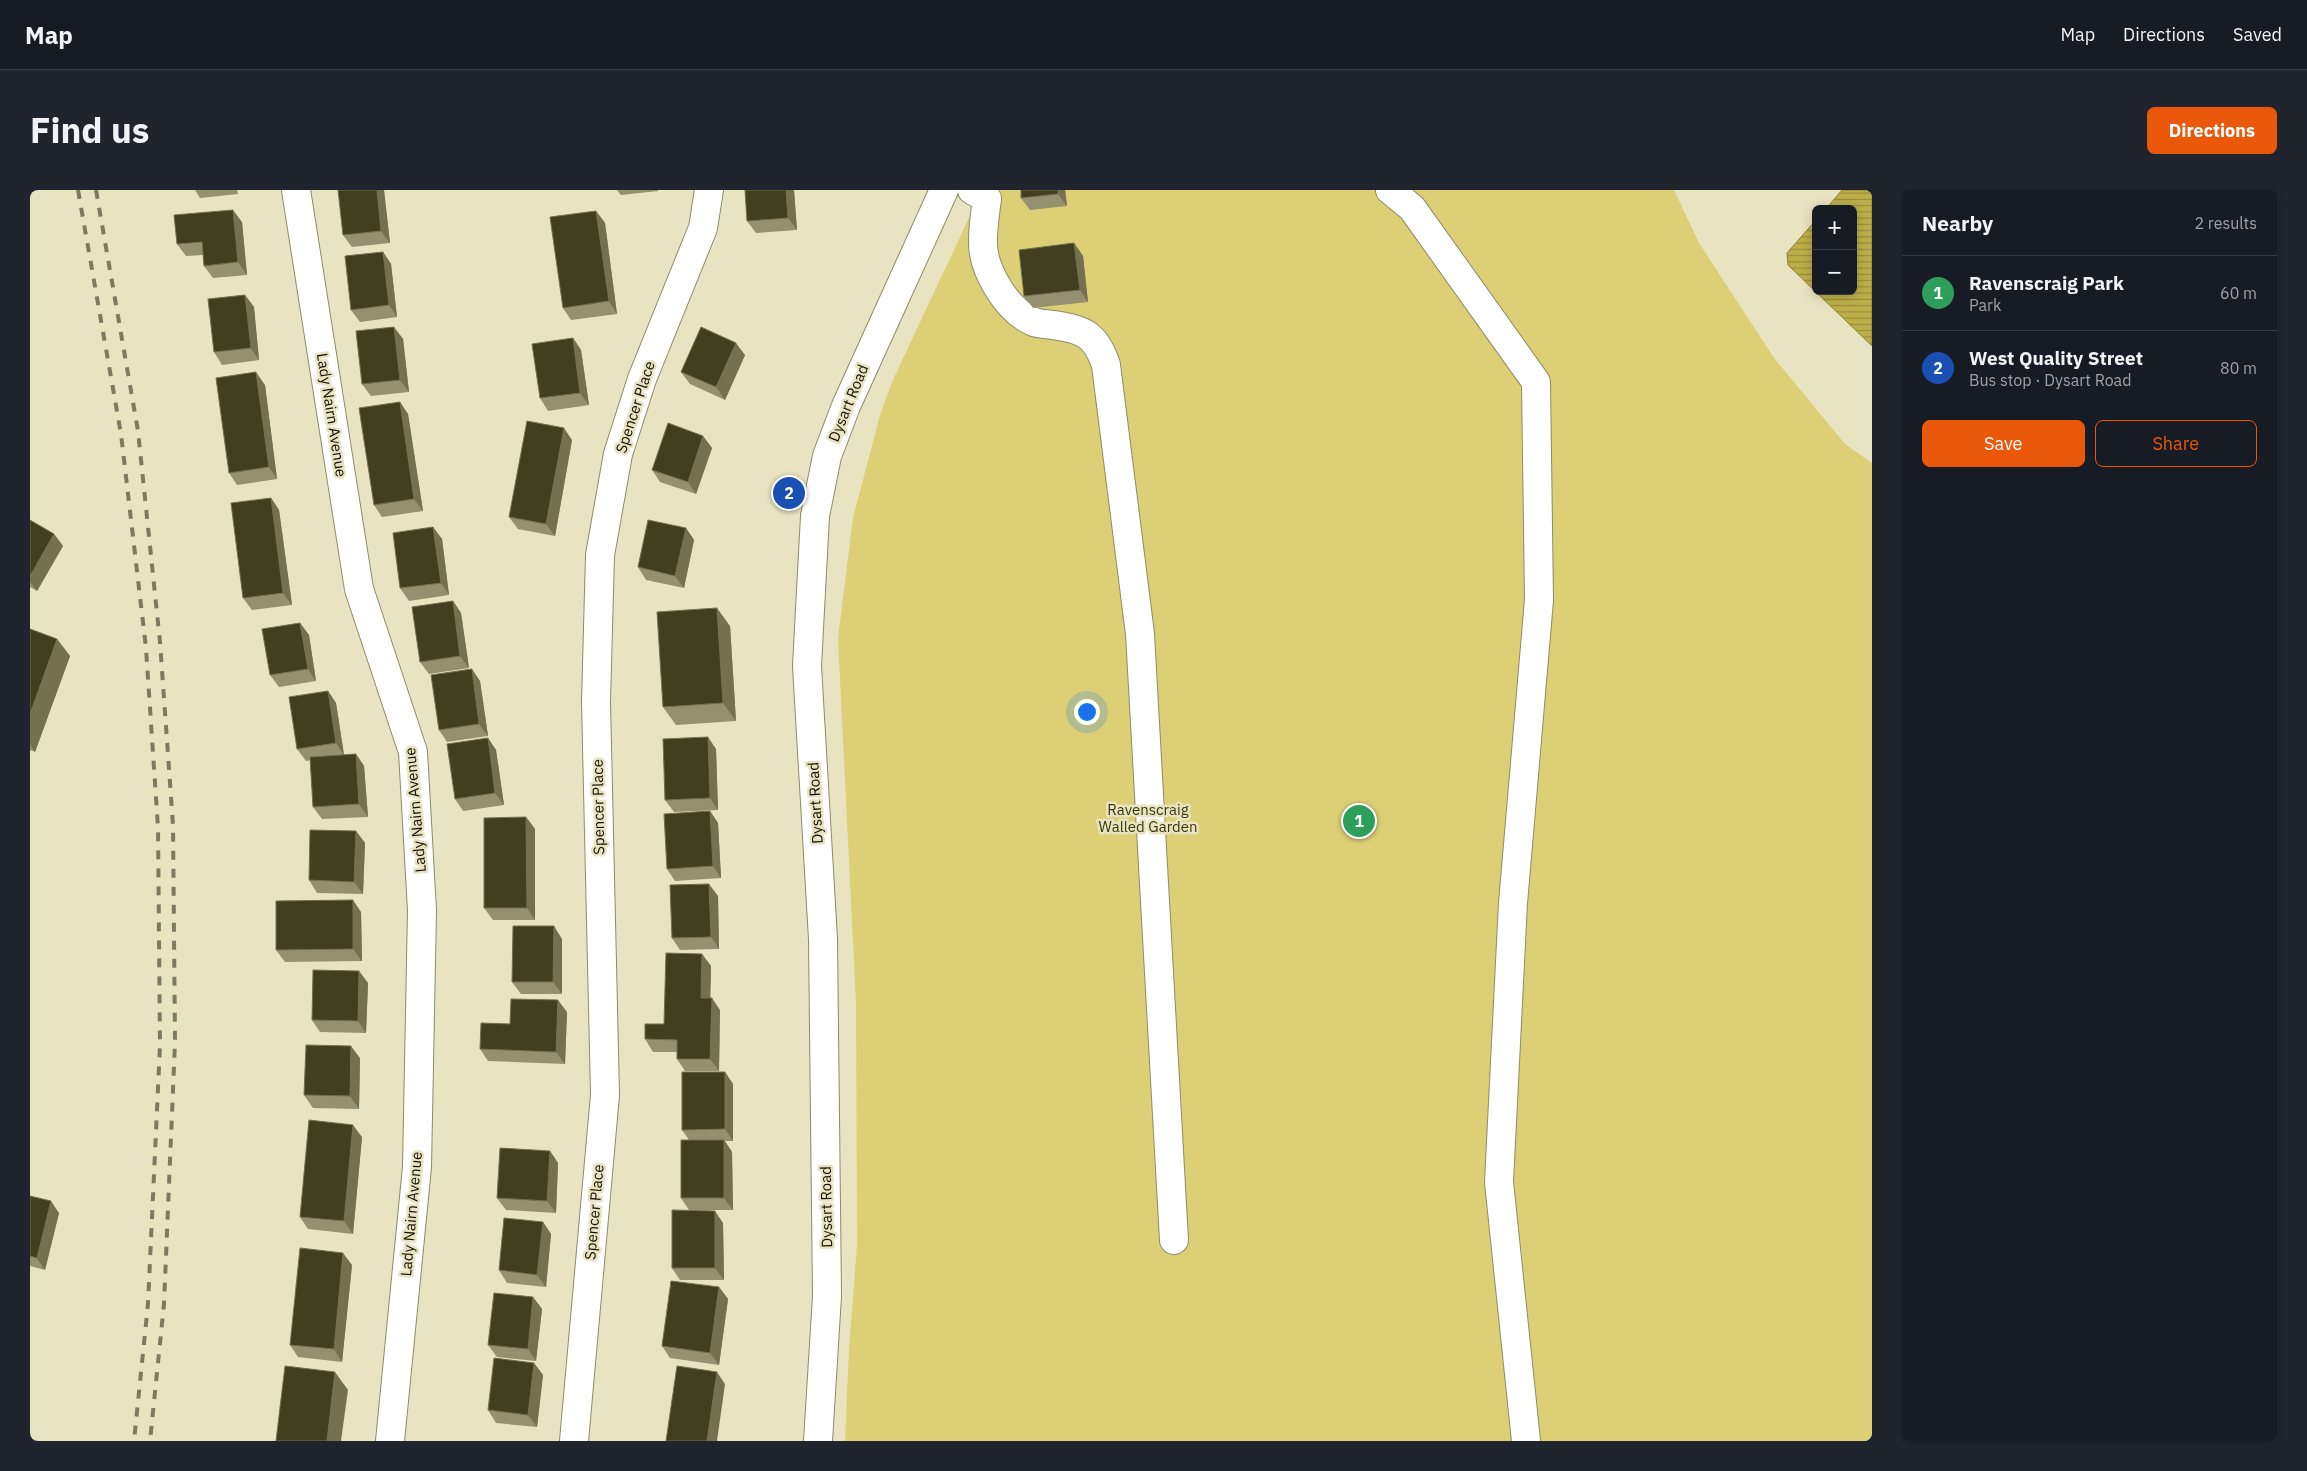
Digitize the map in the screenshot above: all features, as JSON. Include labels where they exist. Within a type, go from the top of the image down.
[{"type":"street","name":"Lady Nairn Avenue","points":[[296,190],[359,589],[413,752],[422,910],[417,1167],[390,1441]]},
{"type":"street","name":"Spencer Place","points":[[574,1441],[605,1095],[596,702],[600,555],[618,454],[642,379],[703,228],[709,190]]},
{"type":"street","name":"Dysart Road","points":[[818,1441],[827,1296],[823,939],[807,666],[815,516],[827,456],[846,406],[944,190]]},
{"type":"street","points":[[972,190],[987,199],[982,243],[993,282],[1011,306],[1034,322],[1068,327],[1086,334],[1099,345],[1106,365],[1140,634],[1174,1240]]},
{"type":"street","points":[[1390,190],[1412,208],[1536,382],[1539,600],[1513,903],[1499,1182],[1526,1441]]},
{"type":"green space","name":"Ravenscraig Walled Garden","points":[[982,190],[1674,190],[1699,243],[1774,358],[1845,444],[1872,463],[1872,1441],[845,1441],[849,1350],[857,1245],[856,1003],[838,638],[853,518],[880,415],[892,382]]},
{"type":"shaded area","points":[[1842,190],[1872,190],[1872,346],[1819,295],[1857,295],[1857,205],[1829,205]]},
{"type":"shaded area","points":[[1812,225],[1812,288],[1788,265],[1787,253]]},
{"type":"building","points":[[338,190],[377,190],[381,231],[343,235]]},
{"type":"building","points":[[745,190],[786,190],[788,218],[747,221]]},
{"type":"building","points":[[1021,190],[1058,190],[1058,194],[1021,198]]},
{"type":"building","points":[[233,210],[238,262],[204,266],[202,242],[177,244],[174,215]]},
{"type":"building","points":[[596,211],[609,301],[563,308],[550,217]]},
{"type":"building","points":[[1074,243],[1080,290],[1024,296],[1019,250]]},
{"type":"building","points":[[383,252],[389,305],[351,310],[345,256]]},
{"type":"building","points":[[245,295],[251,348],[214,352],[208,299]]},
{"type":"building","points":[[394,327],[400,380],[362,384],[356,331]]},
{"type":"building","points":[[701,327],[736,343],[716,387],[681,372]]},
{"type":"building","points":[[573,338],[580,393],[540,398],[532,344]]},
{"type":"building","points":[[256,372],[269,467],[229,473],[216,378]]},
{"type":"building","points":[[400,402],[414,499],[374,505],[359,408]]},
{"type":"building","points":[[527,421],[564,428],[546,524],[509,517]]},
{"type":"building","points":[[668,423],[703,436],[688,482],[652,470]]},
{"type":"building","points":[[271,498],[283,593],[243,598],[231,503]]},
{"type":"building","points":[[30,520],[54,534],[30,576]]},
{"type":"building","points":[[648,520],[686,528],[675,576],[638,567]]},
{"type":"building","points":[[433,527],[441,583],[400,588],[393,533]]},
{"type":"building","points":[[453,601],[460,656],[420,662],[412,607]]},
{"type":"building","points":[[717,608],[723,703],[663,707],[657,612]]},
{"type":"building","points":[[300,623],[308,669],[270,675],[262,629]]},
{"type":"building","points":[[30,629],[57,639],[30,714]]},
{"type":"building","points":[[472,669],[479,724],[439,730],[431,675]]},
{"type":"building","points":[[328,691],[336,743],[297,749],[289,697]]},
{"type":"building","points":[[708,737],[710,798],[665,800],[663,739]]},
{"type":"building","points":[[488,738],[495,793],[455,799],[447,744]]},
{"type":"building","points":[[356,754],[359,804],[313,807],[310,757]]},
{"type":"building","points":[[710,811],[713,866],[667,869],[664,814]]},
{"type":"building","points":[[526,817],[527,908],[484,908],[484,818]]},
{"type":"building","points":[[310,830],[356,831],[354,882],[309,880]]},
{"type":"building","points":[[709,884],[711,937],[672,938],[670,885]]},
{"type":"building","points":[[353,900],[353,949],[276,950],[276,901]]},
{"type":"building","points":[[513,926],[554,926],[553,982],[512,982]]},
{"type":"building","points":[[666,953],[702,954],[701,998],[712,998],[710,1059],[677,1059],[677,1040],[645,1039],[645,1024],[664,1024]]},
{"type":"building","points":[[313,970],[359,971],[358,1021],[312,1020]]},
{"type":"building","points":[[511,999],[558,1000],[556,1052],[480,1049],[481,1023],[510,1024]]},
{"type":"building","points":[[306,1045],[351,1046],[350,1096],[304,1095]]},
{"type":"building","points":[[682,1072],[725,1072],[725,1129],[682,1130]]},
{"type":"building","points":[[309,1120],[353,1125],[344,1221],[300,1217]]},
{"type":"building","points":[[681,1140],[724,1140],[724,1198],[681,1198]]},
{"type":"building","points":[[500,1148],[550,1151],[547,1201],[497,1198]]},
{"type":"building","points":[[30,1196],[51,1201],[37,1258],[30,1256]]},
{"type":"building","points":[[672,1210],[715,1211],[715,1268],[672,1268]]},
{"type":"building","points":[[504,1218],[543,1222],[537,1275],[499,1270]]},
{"type":"building","points":[[300,1248],[343,1253],[334,1349],[290,1345]]},
{"type":"building","points":[[671,1281],[719,1287],[710,1353],[662,1346]]},
{"type":"building","points":[[494,1293],[533,1297],[528,1349],[488,1345]]},
{"type":"building","points":[[494,1358],[534,1363],[528,1415],[488,1410]]},
{"type":"building","points":[[285,1366],[335,1372],[327,1441],[276,1441]]},
{"type":"building","points":[[677,1366],[717,1372],[707,1441],[666,1441]]},
{"type":"railway","points":[[78,190],[121,434],[146,648],[158,828],[160,1045],[148,1304],[134,1441]]},
{"type":"railway","points":[[96,190],[138,431],[160,642],[173,825],[175,1042],[164,1304],[150,1441]]},
{"type":"place","name":"West Quality Street","points":[[789,493]]},
{"type":"place","name":"Ravenscraig Park","points":[[1359,821]]}]
